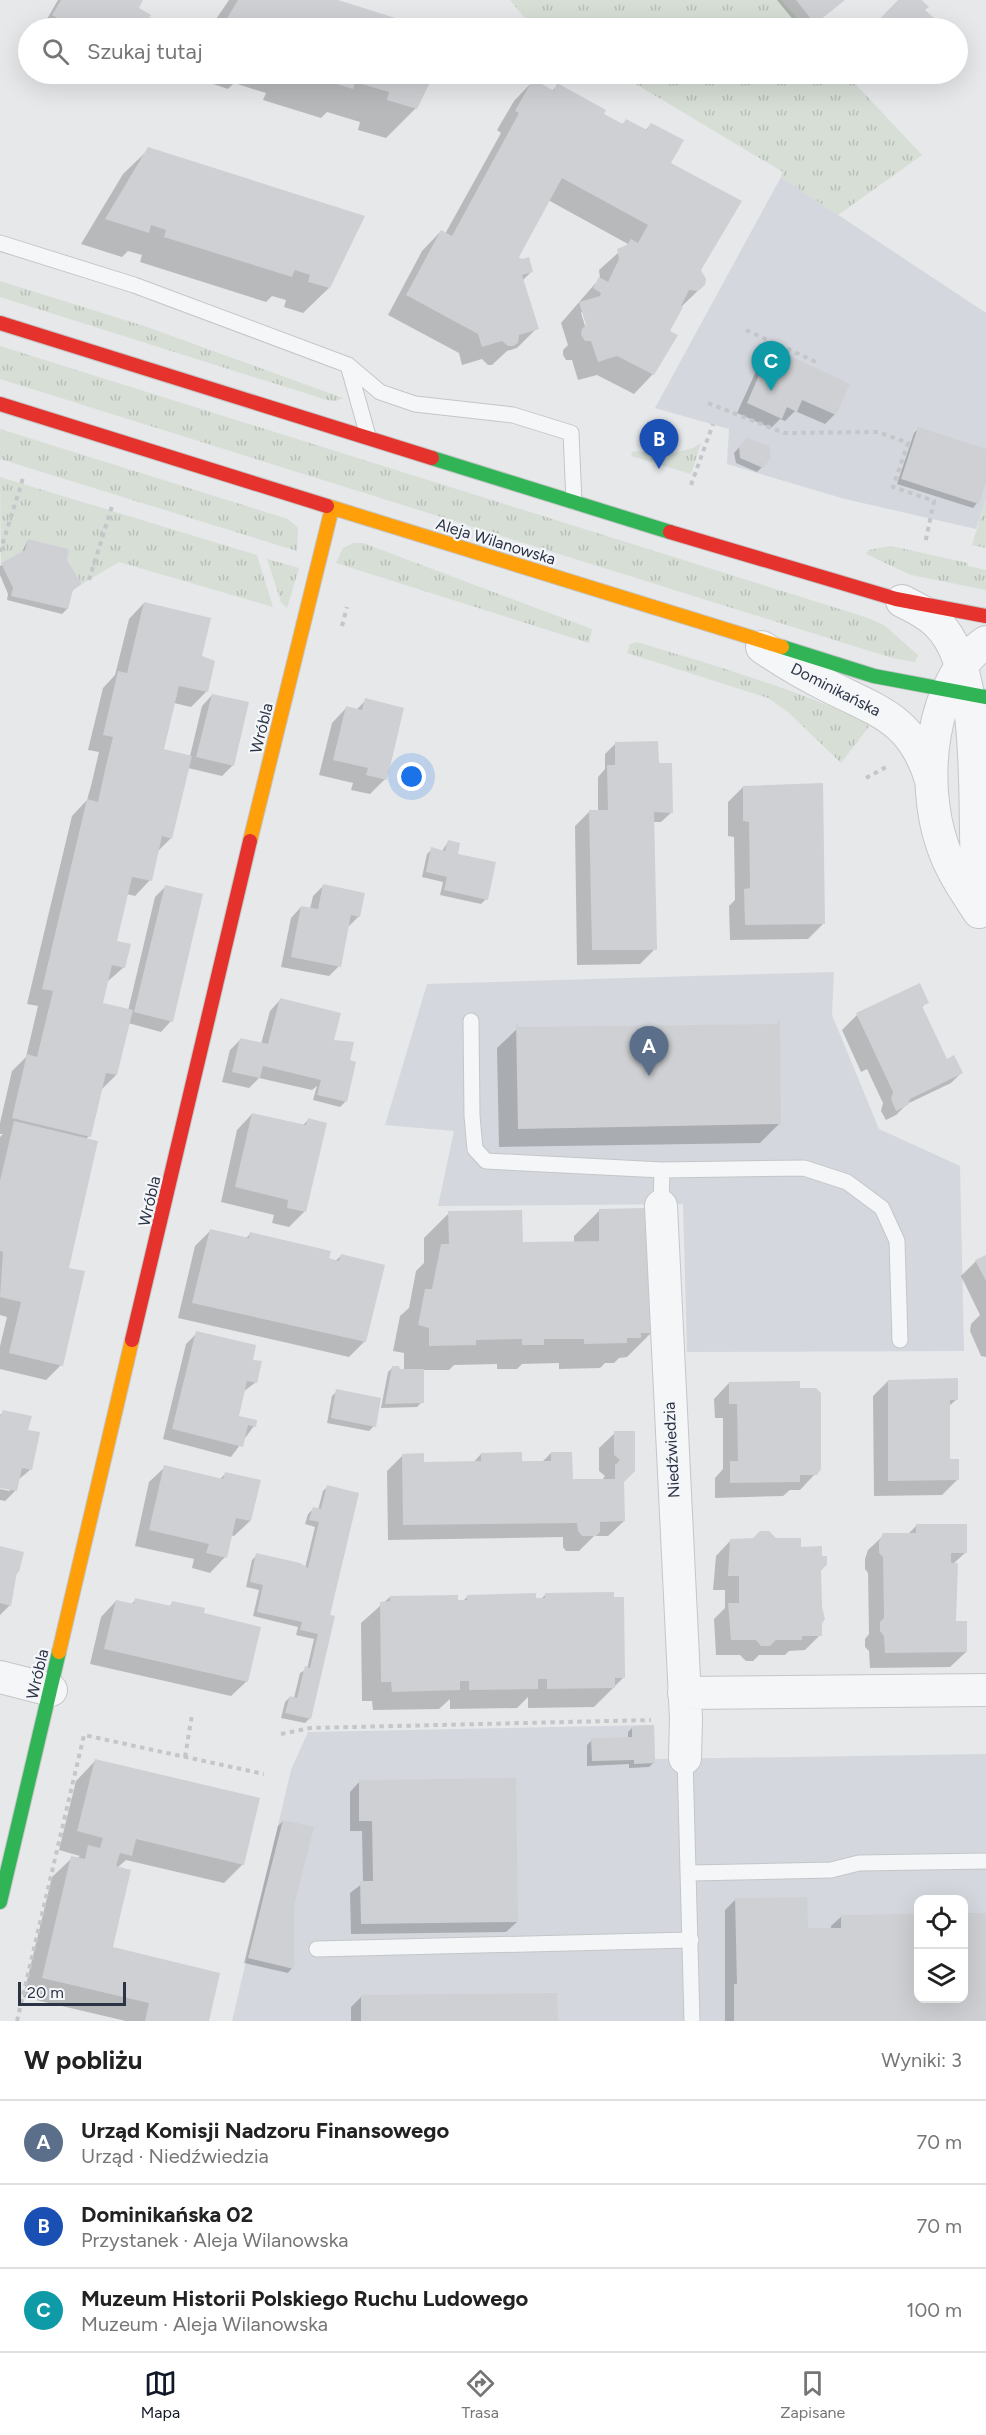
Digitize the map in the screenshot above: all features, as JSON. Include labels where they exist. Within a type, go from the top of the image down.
[{"type":"main road","points":[[0,323],[369,439],[896,599],[986,616]]},
{"type":"main road","name":"Aleja Wilanowska","points":[[0,404],[874,676],[965,687]]},
{"type":"main road","name":"Wróbla","points":[[0,1902],[258,806],[332,508]]},
{"type":"street","points":[[896,599],[920,610],[939,624],[965,687],[982,778],[976,866],[986,908]]},
{"type":"street","name":"Dominikańska","points":[[745,636],[788,665],[867,703],[890,717],[908,734],[924,756],[933,784]]},
{"type":"street","points":[[965,687],[986,642]]},
{"type":"street","name":"Dominikańska","points":[[965,687],[935,740],[933,808],[942,846],[954,873],[986,923]]},
{"type":"street","name":"Niedźwiedzia","points":[[661,1206],[685,1706],[685,1758]]},
{"type":"street","points":[[0,1677],[51,1690]]},
{"type":"street","points":[[685,1706],[986,1690]]},
{"type":"lane","points":[[0,243],[134,285],[348,365],[380,392],[415,405],[513,415],[571,433],[574,502]]},
{"type":"lane","points":[[348,365],[369,439]]},
{"type":"lane","points":[[471,1021],[472,1116],[475,1149],[486,1161],[662,1170],[804,1168],[847,1182],[882,1208],[897,1241],[900,1340]]},
{"type":"lane","points":[[661,1206],[662,1170]]},
{"type":"lane","points":[[685,1758],[690,1873],[692,2021]]},
{"type":"lane","points":[[690,1873],[831,1870],[859,1863],[986,1861]]},
{"type":"lane","points":[[317,1949],[691,1940]]},
{"type":"path","points":[[746,330],[814,361],[812,367]]},
{"type":"path","points":[[708,403],[784,433],[878,432],[908,443],[907,453],[893,487],[934,501],[925,544]]},
{"type":"path","points":[[690,485],[713,424]]},
{"type":"path","points":[[0,552],[24,475]]},
{"type":"path","points":[[89,580],[113,503]]},
{"type":"path","points":[[866,778],[895,762]]},
{"type":"path","points":[[281,1734],[310,1728],[685,1706]]},
{"type":"path","points":[[185,1757],[192,1715]]},
{"type":"path","points":[[17,2021],[84,1735],[264,1774]]},
{"type":"shaded area","points":[[781,177],[986,313],[986,499],[976,529],[845,499],[727,464],[729,429],[655,408]]},
{"type":"shaded area","points":[[834,972],[832,1015],[879,1129],[960,1166],[964,1351],[687,1352],[683,1204],[438,1206],[454,1131],[385,1125],[427,984]]},
{"type":"shaded area","points":[[654,1725],[655,1759],[986,1754],[986,2021],[232,2021],[291,1770],[308,1732]]},
{"type":"green space","points":[[510,0],[781,0],[797,18],[525,18]]},
{"type":"green space","points":[[636,84],[855,84],[922,155],[838,215],[781,177],[783,172]]},
{"type":"green space","points":[[0,281],[147,327],[343,398],[336,401],[327,400],[0,297]]},
{"type":"green space","points":[[0,346],[865,617],[884,625],[918,655],[915,662],[892,658],[0,379]]},
{"type":"green space","points":[[0,429],[288,519],[298,528],[297,551],[0,459]]},
{"type":"green space","points":[[701,443],[691,474],[631,456],[633,451],[670,454],[693,448]]},
{"type":"green space","points":[[0,477],[257,555],[273,607],[119,562],[82,584],[67,560],[69,549],[28,539],[25,550],[1,563]]},
{"type":"green space","points":[[986,499],[986,548],[972,545]]},
{"type":"green space","points":[[354,543],[363,543],[592,629],[589,643],[336,563],[343,548]]},
{"type":"green space","points":[[891,546],[968,563],[968,566],[986,570],[986,590],[911,575],[866,554],[869,550]]},
{"type":"green space","points":[[267,559],[299,568],[287,608],[281,602]]},
{"type":"green space","points":[[637,642],[785,689],[871,724],[841,763],[788,712],[768,698],[627,653],[630,644]]},
{"type":"building","points":[[61,0],[143,0],[139,8],[151,15],[149,18],[57,18],[52,15]]},
{"type":"building","points":[[238,0],[338,0],[395,18],[227,18]]},
{"type":"building","points":[[796,0],[845,0],[822,18],[810,18]]},
{"type":"building","points":[[898,0],[922,0],[929,7],[925,10],[934,18],[881,18]]},
{"type":"building","points":[[337,84],[354,84],[353,89]]},
{"type":"building","points":[[362,84],[429,84],[417,109],[387,100],[389,92]]},
{"type":"building","points":[[530,84],[542,84],[554,91],[557,84],[559,84],[606,110],[604,114],[623,124],[626,119],[647,130],[651,123],[684,140],[671,163],[742,201],[701,270],[706,279],[705,285],[698,291],[689,290],[670,331],[678,335],[654,375],[617,356],[598,362],[591,341],[585,341],[581,335],[586,325],[579,302],[600,296],[601,293],[593,288],[599,277],[608,282],[619,259],[617,249],[627,245],[631,239],[638,243],[648,225],[562,178],[519,257],[522,259],[529,257],[533,272],[522,275],[539,329],[519,335],[518,343],[513,346],[508,346],[502,341],[482,347],[478,334],[406,295],[441,230],[452,236],[519,113],[515,111]]},
{"type":"building","points":[[148,147],[365,216],[330,288],[308,282],[310,275],[295,270],[292,277],[164,237],[166,230],[151,225],[149,233],[105,219]]},
{"type":"building","points":[[771,347],[850,384],[836,415],[802,400],[797,412],[787,407],[782,419],[747,403]]},
{"type":"building","points":[[918,427],[986,449],[986,482],[979,504],[901,479]]},
{"type":"building","points":[[746,438],[769,446],[771,458],[763,468],[740,458],[739,447]]},
{"type":"building","points":[[28,539],[69,549],[67,560],[82,584],[73,590],[68,609],[11,596],[13,588],[1,563],[25,550]]},
{"type":"building","points":[[144,602],[211,618],[202,656],[215,661],[208,692],[179,686],[164,749],[192,756],[172,839],[162,836],[152,881],[132,877],[117,941],[131,944],[125,968],[112,965],[103,1003],[133,1010],[117,1075],[106,1073],[91,1137],[12,1118],[27,1054],[37,1057],[53,991],[42,989],[87,799],[98,802],[113,737],[103,735],[118,671],[127,673]]},
{"type":"building","points":[[212,694],[249,702],[234,766],[196,757]]},
{"type":"building","points":[[365,698],[404,708],[387,780],[366,775],[368,768],[333,760],[346,706],[362,710]]},
{"type":"building","points":[[658,741],[659,763],[672,763],[673,813],[654,812],[657,950],[592,950],[589,810],[608,810],[607,765],[615,765],[615,742]]},
{"type":"building","points":[[823,783],[825,924],[745,925],[744,889],[750,888],[749,822],[743,821],[743,786]]},
{"type":"building","points":[[448,840],[460,843],[458,854],[496,862],[488,900],[444,890],[447,877],[426,872],[431,847],[445,851]]},
{"type":"building","points":[[323,884],[365,893],[360,917],[351,915],[341,967],[291,957],[301,906],[318,909]]},
{"type":"building","points":[[165,885],[203,894],[173,1022],[134,1012]]},
{"type":"building","points":[[920,983],[929,1003],[922,1006],[947,1059],[954,1055],[963,1073],[910,1099],[908,1105],[896,1111],[891,1099],[893,1092],[856,1013]]},
{"type":"building","points":[[280,998],[341,1013],[334,1040],[354,1042],[350,1060],[356,1062],[347,1102],[317,1095],[321,1080],[263,1066],[260,1078],[232,1072],[240,1038],[268,1044]]},
{"type":"building","points":[[780,1020],[781,1126],[778,1124],[518,1129],[516,1021],[518,1027],[778,1024]]},
{"type":"building","points":[[252,1113],[306,1125],[308,1118],[327,1123],[306,1212],[287,1208],[288,1200],[235,1187]]},
{"type":"building","points":[[14,1121],[98,1141],[69,1268],[85,1271],[63,1366],[9,1353],[21,1302],[0,1297],[3,1252],[0,1251],[0,1181]]},
{"type":"building","points":[[646,1208],[654,1333],[641,1333],[641,1338],[627,1338],[627,1343],[584,1344],[584,1339],[544,1339],[544,1345],[522,1345],[522,1339],[476,1340],[476,1345],[429,1346],[429,1328],[418,1325],[425,1289],[432,1289],[441,1244],[449,1244],[448,1211],[522,1210],[523,1242],[599,1241],[599,1209]]},
{"type":"building","points":[[210,1229],[249,1238],[250,1232],[331,1251],[329,1258],[339,1261],[341,1254],[385,1265],[366,1342],[192,1303]]},
{"type":"building","points":[[986,1255],[986,1281],[975,1260]]},
{"type":"building","points":[[196,1331],[256,1345],[253,1360],[262,1361],[257,1383],[247,1381],[239,1416],[257,1420],[256,1427],[248,1425],[243,1447],[172,1429]]},
{"type":"building","points":[[392,1366],[399,1366],[400,1369],[424,1369],[424,1403],[385,1404]]},
{"type":"building","points":[[958,1378],[958,1400],[950,1400],[950,1459],[959,1459],[959,1480],[888,1481],[888,1380]]},
{"type":"building","points":[[800,1381],[800,1388],[816,1388],[821,1393],[821,1469],[817,1475],[800,1475],[800,1482],[730,1483],[730,1461],[738,1461],[737,1404],[729,1404],[729,1382]]},
{"type":"building","points":[[336,1389],[381,1398],[376,1427],[331,1418]]},
{"type":"building","points":[[3,1410],[32,1416],[28,1430],[40,1432],[32,1470],[22,1468],[17,1491],[0,1488],[0,1417]]},
{"type":"building","points":[[614,1431],[635,1431],[635,1471],[624,1482],[625,1521],[600,1522],[600,1532],[596,1536],[582,1536],[578,1531],[577,1523],[403,1525],[402,1454],[424,1453],[424,1462],[481,1461],[481,1453],[522,1452],[522,1461],[551,1461],[551,1452],[572,1452],[573,1479],[615,1479],[615,1465],[620,1460],[614,1455]]},
{"type":"building","points":[[164,1465],[223,1479],[225,1472],[261,1480],[251,1521],[236,1518],[227,1558],[206,1553],[209,1544],[149,1530]]},
{"type":"building","points":[[327,1485],[359,1493],[330,1615],[335,1616],[311,1719],[285,1713],[290,1696],[297,1698],[305,1666],[310,1668],[318,1634],[300,1630],[302,1622],[257,1612],[263,1585],[250,1582],[256,1553],[300,1563],[308,1568],[319,1522],[309,1520],[313,1507],[321,1509]]},
{"type":"building","points":[[916,1524],[967,1524],[967,1553],[951,1553],[951,1563],[958,1563],[956,1621],[967,1621],[967,1652],[885,1653],[884,1636],[880,1631],[880,1622],[884,1618],[883,1557],[879,1553],[879,1542],[883,1533],[916,1533]]},
{"type":"building","points":[[760,1531],[769,1531],[776,1538],[801,1538],[801,1547],[822,1546],[822,1556],[827,1556],[827,1565],[821,1569],[822,1607],[825,1619],[822,1624],[822,1636],[802,1636],[802,1640],[776,1640],[770,1646],[761,1646],[756,1640],[731,1640],[728,1603],[739,1603],[739,1576],[728,1576],[730,1539],[753,1538]]},
{"type":"building","points":[[0,1546],[24,1552],[19,1572],[17,1572],[11,1606],[0,1603]]},
{"type":"building","points":[[614,1592],[614,1597],[624,1597],[625,1678],[615,1678],[615,1688],[547,1689],[547,1679],[538,1679],[538,1689],[469,1690],[469,1681],[460,1681],[460,1690],[392,1692],[391,1682],[381,1682],[380,1602],[390,1601],[390,1596],[458,1595],[458,1600],[467,1600],[467,1595],[536,1593],[536,1598],[545,1598],[545,1593]]},
{"type":"building","points":[[135,1598],[171,1606],[172,1601],[205,1608],[204,1613],[261,1627],[248,1682],[104,1649],[116,1600],[134,1604]]},
{"type":"building","points":[[654,1725],[655,1763],[634,1764],[634,1760],[592,1761],[591,1738],[632,1737],[632,1726]]},
{"type":"building","points":[[95,1759],[260,1798],[244,1865],[136,1839],[132,1856],[120,1853],[116,1866],[131,1870],[113,1947],[220,1973],[209,2021],[145,2021],[149,2003],[42,1978],[71,1856],[85,1859],[88,1845],[100,1848],[103,1838],[77,1831]]},
{"type":"building","points":[[516,1778],[518,1922],[361,1924],[360,1881],[373,1881],[372,1821],[359,1821],[359,1780]]},
{"type":"building","points":[[283,1820],[314,1827],[294,1906],[294,1969],[248,1958]]},
{"type":"building","points":[[807,1897],[808,1928],[841,1928],[841,1915],[914,1914],[914,2003],[968,2003],[968,1913],[986,1913],[986,2021],[734,2021],[734,1984],[737,1984],[735,1898]]},
{"type":"building","points":[[557,1993],[558,2021],[361,2021],[361,1995]]},
{"type":"traffic: fast","points":[[432,458],[670,532]]},
{"type":"traffic: fast","points":[[782,647],[874,676],[986,697]]},
{"type":"traffic: fast","points":[[0,1902],[59,1652]]},
{"type":"traffic: slow","points":[[327,506],[782,647]]},
{"type":"traffic: slow","points":[[250,841],[332,508]]},
{"type":"traffic: slow","points":[[59,1652],[132,1340]]},
{"type":"traffic: jam","points":[[0,323],[432,458]]},
{"type":"traffic: jam","points":[[0,404],[327,506]]},
{"type":"traffic: jam","points":[[670,532],[896,599],[986,616]]},
{"type":"traffic: jam","points":[[132,1340],[250,841]]},
{"type":"place","name":"Muzeum Historii Polskiego Ruchu Ludowego","points":[[771,391]]},
{"type":"place","name":"Dominikańska 02","points":[[659,469]]},
{"type":"place","name":"Urząd Komisji Nadzoru Finansowego","points":[[649,1076]]}]
